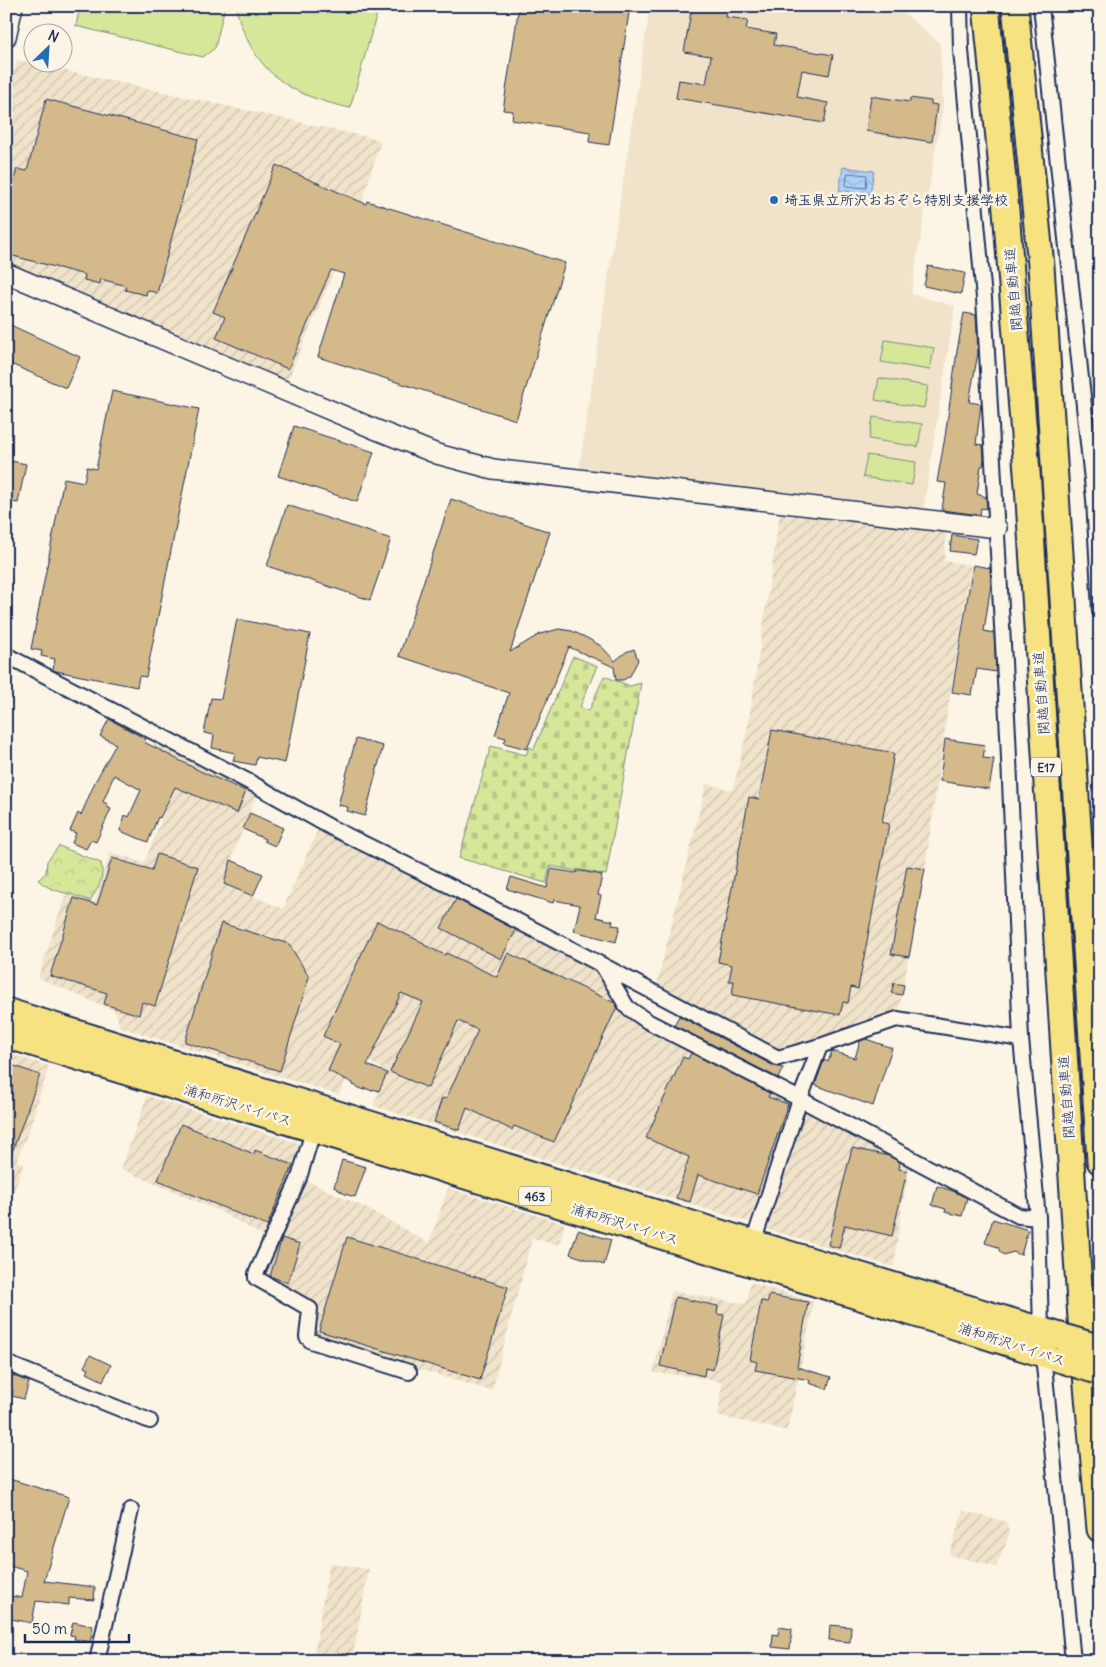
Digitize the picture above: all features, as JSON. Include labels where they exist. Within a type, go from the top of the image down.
[{"type":"highway","name":"関越自動車道","points":[[986,6],[1007,220],[1028,485],[1080,1310],[1100,1529]]},
{"type":"highway","name":"関越自動車道","points":[[1015,6],[1042,266],[1100,1161]]},
{"type":"highway","name":"浦和所沢バイパス","points":[[6,1012],[753,1243],[1052,1345],[1100,1372]]},
{"type":"highway","name":"浦和所沢バイパス","points":[[6,1035],[932,1318],[1052,1345],[1100,1348]]},
{"type":"highway","points":[[1092,1041],[1100,1097]]},
{"type":"street","points":[[6,37],[13,6]]},
{"type":"street","points":[[960,6],[961,50],[984,298],[997,528],[1021,1040],[1052,1345],[1073,1661]]},
{"type":"street","points":[[1041,6],[1094,499],[1100,611]]},
{"type":"street","points":[[6,273],[377,430],[437,454],[493,469],[997,528]]},
{"type":"street","points":[[6,656],[332,828],[452,887],[778,1058],[820,1046],[897,1019],[1021,1040]]},
{"type":"street","points":[[602,965],[627,1007],[647,1021],[800,1099],[1019,1216],[1038,1218]]},
{"type":"street","points":[[753,1243],[800,1099],[820,1046]]},
{"type":"street","points":[[314,1128],[299,1178],[256,1274],[256,1278],[310,1309],[307,1337],[311,1341],[409,1372]]},
{"type":"street","points":[[6,1363],[150,1421]]},
{"type":"street","points":[[97,1661],[131,1510]]},
{"type":"shaded area","name":"埼玉県立所沢おおぞら特別支援学校","points":[[650,6],[895,6],[940,43],[943,105],[911,294],[955,306],[923,511],[578,474]]},
{"type":"shaded area","points":[[17,60],[22,61],[22,72],[72,72],[381,140],[358,215],[287,382],[6,263],[6,103]]},
{"type":"shaded area","points":[[780,512],[947,531],[944,561],[971,565],[925,869],[898,1014],[778,1048],[657,984],[706,784],[733,790],[748,726]]},
{"type":"shaded area","points":[[160,741],[258,791],[231,860],[225,884],[283,909],[319,827],[519,927],[598,970],[623,1007],[789,1099],[793,1104],[769,1181],[748,1222],[373,1106],[387,1072],[357,1057],[339,1095],[120,1027],[115,1011],[38,978],[65,896],[69,895],[95,902],[110,852],[144,863],[169,801],[134,785],[154,743]]},
{"type":"shaded area","points":[[6,1053],[49,1066],[17,1161],[24,1165],[6,1211]]},
{"type":"shaded area","points":[[147,1096],[304,1145],[295,1176],[267,1238],[219,1211],[121,1169]]},
{"type":"shaded area","points":[[806,1108],[911,1162],[902,1206],[894,1267],[766,1229]]},
{"type":"shaded area","points":[[306,1180],[368,1209],[429,1243],[448,1188],[565,1224],[559,1245],[532,1238],[492,1391],[313,1338],[315,1307],[263,1277],[262,1272]]},
{"type":"shaded area","points":[[750,1282],[814,1302],[787,1431],[718,1416],[722,1382],[692,1376],[653,1373],[672,1291],[746,1304]]},
{"type":"shaded area","points":[[963,1511],[1007,1522],[1009,1536],[996,1567],[949,1555]]},
{"type":"shaded area","points":[[329,1563],[369,1569],[352,1661],[313,1661]]},
{"type":"green space","points":[[80,6],[225,6],[215,48],[203,57],[76,26]]},
{"type":"green space","points":[[236,6],[379,6],[350,108],[303,94],[277,78],[256,54],[247,39],[240,23]]},
{"type":"green space","points":[[885,340],[934,348],[930,370],[881,362]]},
{"type":"green space","points":[[879,378],[928,386],[924,408],[875,400]]},
{"type":"green space","points":[[873,417],[922,424],[918,447],[869,439]]},
{"type":"green space","points":[[867,455],[916,462],[912,485],[863,477]]},
{"type":"green space","points":[[573,656],[597,666],[580,707],[589,711],[604,676],[630,686],[641,683],[606,875],[550,866],[546,883],[459,858],[491,746],[526,755],[529,747],[534,749]]},
{"type":"green space","points":[[59,846],[101,863],[101,878],[90,901],[49,888],[38,880],[46,873],[47,861]]},
{"type":"water","points":[[843,167],[874,171],[870,195],[839,190]]},
{"type":"building","points":[[519,6],[630,6],[609,145],[589,142],[590,132],[512,120],[513,111],[503,110]]},
{"type":"building","points":[[692,6],[728,6],[726,17],[748,20],[746,29],[776,34],[774,45],[833,55],[829,75],[802,70],[797,97],[828,103],[824,123],[676,98],[679,80],[706,84],[711,56],[684,52]]},
{"type":"building","points":[[871,96],[910,102],[910,98],[931,101],[931,104],[937,105],[932,142],[866,131]]},
{"type":"building","points":[[46,99],[198,139],[157,293],[147,290],[146,295],[125,290],[126,286],[101,279],[100,284],[84,280],[85,275],[6,254],[6,210],[17,169],[27,171]]},
{"type":"building","points":[[276,165],[366,204],[367,201],[565,263],[516,420],[318,357],[344,274],[331,270],[288,369],[216,338],[225,317],[213,312]]},
{"type":"building","points":[[928,266],[965,273],[961,294],[924,286]]},
{"type":"building","points":[[964,313],[976,315],[978,353],[969,402],[981,404],[976,444],[983,445],[984,459],[983,466],[981,466],[977,494],[986,497],[987,509],[981,508],[980,515],[942,510],[946,483],[937,482]]},
{"type":"building","points":[[6,323],[80,357],[66,388],[6,362]]},
{"type":"building","points":[[112,391],[199,409],[146,677],[139,676],[137,687],[53,670],[55,659],[41,656],[42,651],[31,649],[64,478],[84,482],[87,467],[96,469]]},
{"type":"building","points":[[294,426],[374,452],[357,502],[278,476]]},
{"type":"building","points":[[6,460],[26,464],[18,503],[6,501]]},
{"type":"building","points":[[451,499],[550,532],[510,652],[540,634],[559,629],[572,631],[601,646],[615,661],[626,652],[634,649],[638,660],[630,676],[623,680],[616,680],[614,667],[569,647],[527,749],[504,743],[506,738],[495,735],[509,693],[399,656]]},
{"type":"building","points":[[287,505],[391,539],[370,600],[267,566]]},
{"type":"building","points":[[952,535],[977,539],[974,554],[950,551]]},
{"type":"building","points":[[973,565],[990,568],[991,584],[984,631],[994,633],[996,672],[977,669],[972,695],[952,692]]},
{"type":"building","points":[[237,619],[310,634],[285,763],[257,757],[255,765],[233,761],[235,753],[212,748],[214,735],[204,733],[211,698],[221,699]]},
{"type":"building","points":[[109,719],[146,739],[144,742],[204,773],[246,791],[237,813],[175,787],[160,818],[158,817],[148,842],[120,831],[125,815],[129,817],[141,790],[114,775],[103,802],[108,804],[107,807],[111,809],[96,842],[91,840],[86,849],[72,843],[76,833],[70,831],[78,813],[81,815],[95,782],[116,744],[100,736]]},
{"type":"building","points":[[772,730],[894,753],[882,822],[889,824],[858,989],[851,987],[848,1003],[843,1002],[840,1015],[732,995],[734,981],[729,981],[732,965],[718,962],[749,797],[759,799]]},
{"type":"building","points":[[356,739],[383,746],[365,816],[347,811],[348,807],[338,805]]},
{"type":"building","points":[[945,739],[985,745],[983,758],[994,759],[989,789],[940,781]]},
{"type":"building","points":[[250,813],[283,828],[275,846],[243,829]]},
{"type":"building","points":[[157,854],[198,867],[155,1006],[142,1002],[139,1015],[104,1004],[107,993],[50,976],[74,898],[97,905],[112,858],[152,870]]},
{"type":"building","points":[[231,860],[263,874],[253,896],[224,884]]},
{"type":"building","points":[[907,866],[925,869],[909,957],[891,954]]},
{"type":"building","points":[[551,869],[576,873],[581,871],[602,875],[598,895],[601,896],[596,917],[613,921],[612,925],[620,926],[616,942],[574,931],[580,905],[554,900],[553,903],[507,889],[511,877],[547,888]]},
{"type":"building","points":[[456,899],[516,930],[501,959],[441,928]]},
{"type":"building","points":[[377,921],[445,955],[446,953],[497,977],[508,953],[615,1003],[617,1007],[554,1142],[514,1126],[512,1130],[467,1108],[459,1130],[434,1122],[442,1098],[446,1099],[478,1030],[458,1021],[428,1088],[390,1072],[423,1002],[401,993],[367,1065],[387,1073],[379,1091],[365,1088],[364,1090],[328,1071],[340,1044],[323,1036]]},
{"type":"building","points":[[221,923],[289,944],[309,977],[280,1071],[185,1042]]},
{"type":"building","points":[[894,983],[904,985],[902,995],[891,993]]},
{"type":"building","points":[[679,1016],[774,1066],[783,1068],[778,1078],[674,1025]]},
{"type":"building","points":[[866,1039],[892,1048],[873,1106],[815,1085],[824,1060],[828,1062],[832,1051],[855,1058],[860,1041]]},
{"type":"building","points":[[691,1053],[770,1093],[768,1097],[788,1104],[757,1194],[698,1175],[690,1202],[676,1198],[689,1157],[646,1138],[683,1057],[688,1059]]},
{"type":"building","points":[[6,1063],[40,1075],[8,1163],[6,1163]]},
{"type":"building","points":[[181,1124],[254,1154],[255,1150],[293,1165],[267,1226],[158,1180]]},
{"type":"building","points":[[852,1148],[889,1156],[900,1162],[899,1169],[907,1171],[892,1236],[845,1225],[839,1248],[828,1245]]},
{"type":"building","points":[[342,1160],[366,1167],[355,1197],[345,1194],[334,1187]]},
{"type":"building","points":[[937,1186],[967,1198],[962,1216],[945,1212],[946,1209],[932,1205]]},
{"type":"building","points":[[993,1219],[1028,1230],[1021,1255],[1013,1252],[1004,1255],[998,1247],[985,1243]]},
{"type":"building","points":[[578,1230],[611,1240],[604,1265],[570,1254]]},
{"type":"building","points":[[347,1237],[508,1287],[480,1380],[319,1331]]},
{"type":"building","points":[[282,1238],[300,1244],[288,1283],[270,1276]]},
{"type":"building","points":[[769,1295],[808,1302],[797,1367],[831,1377],[827,1389],[809,1383],[810,1380],[755,1370],[757,1362],[750,1360],[761,1301],[768,1302]]},
{"type":"building","points":[[675,1297],[718,1306],[717,1314],[724,1315],[713,1370],[705,1368],[704,1376],[660,1366]]},
{"type":"building","points":[[90,1355],[111,1365],[103,1381],[87,1373],[89,1369],[84,1367]]},
{"type":"building","points":[[6,1373],[29,1382],[24,1399],[12,1396],[13,1391],[6,1389]]},
{"type":"building","points":[[6,1478],[69,1497],[44,1581],[95,1587],[94,1600],[69,1598],[69,1605],[36,1601],[32,1623],[6,1618],[6,1595],[22,1598],[27,1571],[6,1565]]},
{"type":"building","points":[[73,1622],[93,1626],[90,1642],[74,1639],[75,1636],[70,1635]]},
{"type":"building","points":[[830,1625],[851,1627],[850,1642],[829,1640]]},
{"type":"building","points":[[779,1627],[792,1629],[790,1649],[772,1647],[773,1634],[778,1635]]},
{"type":"place","name":"埼玉県立所沢おおぞら特別支援学校","points":[[774,200]]}]
